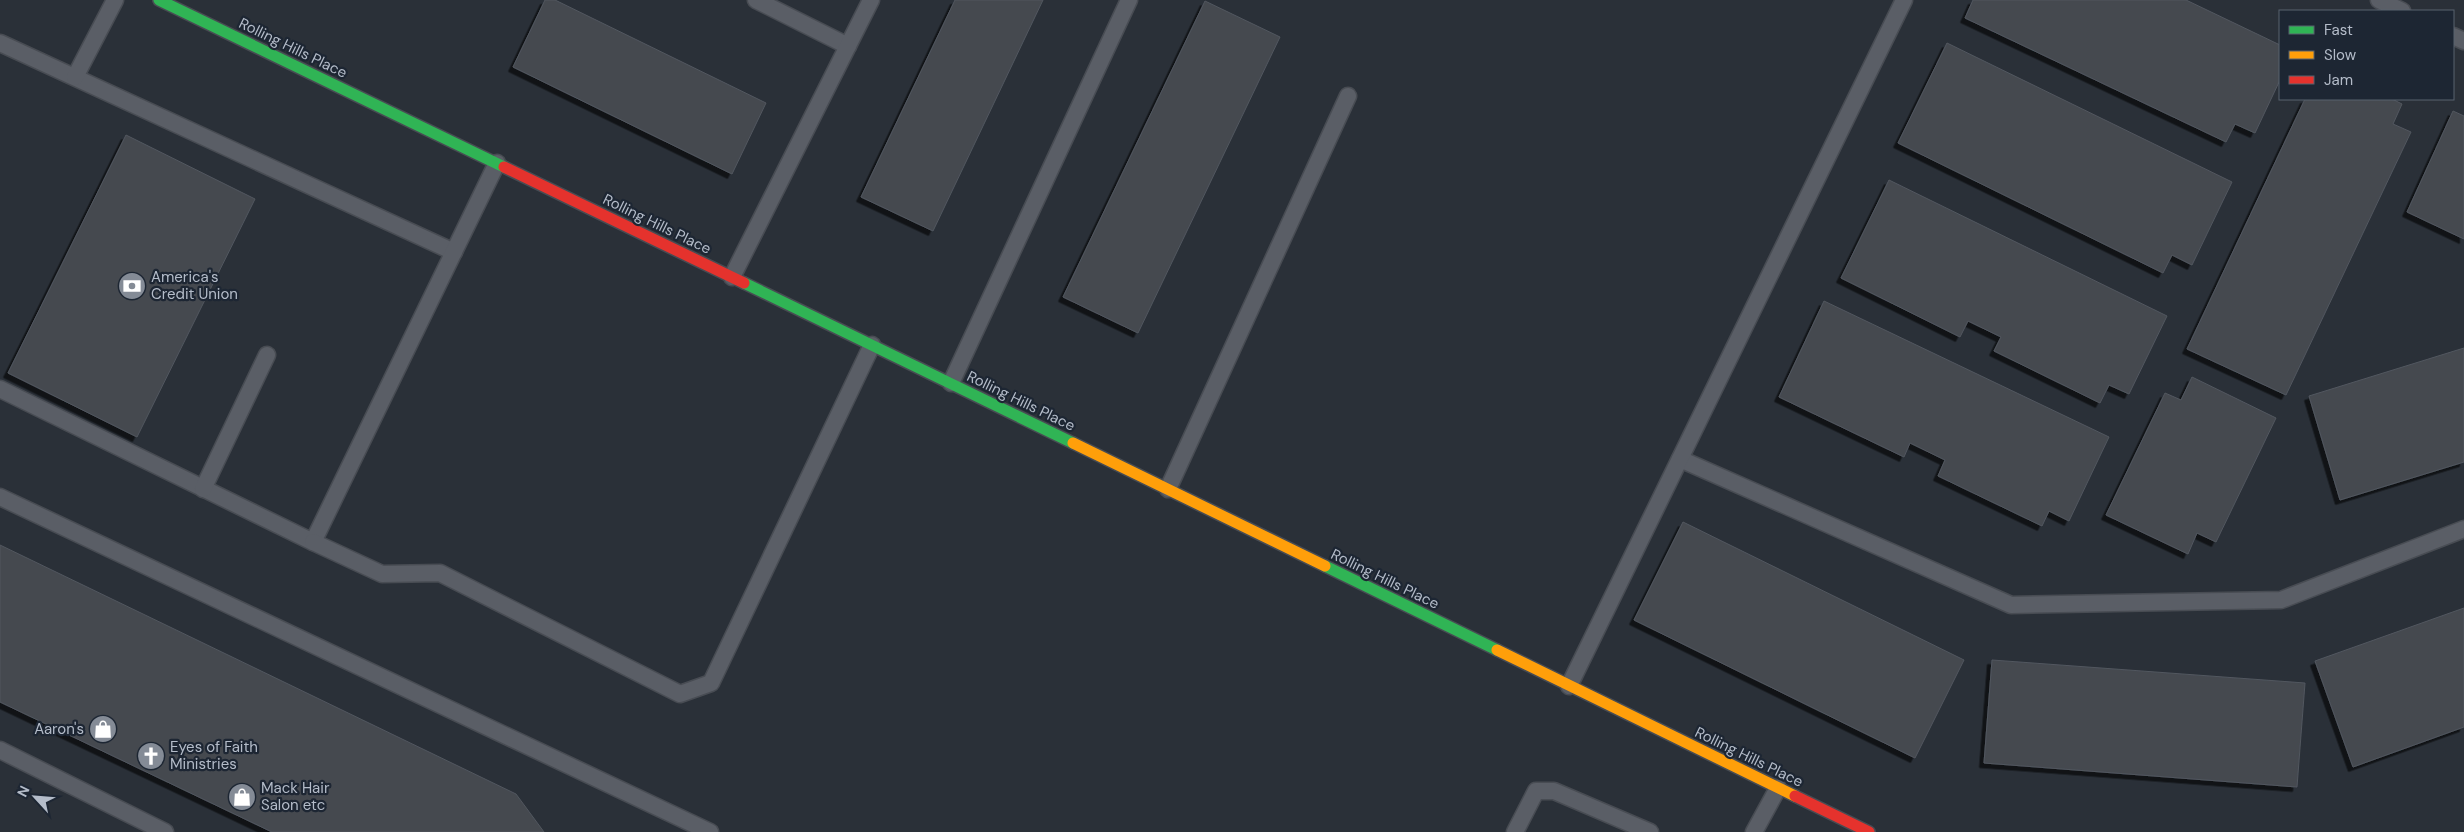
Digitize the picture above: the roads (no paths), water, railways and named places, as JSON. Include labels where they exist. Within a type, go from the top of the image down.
[{"type":"street","name":"Rolling Hills Place","points":[[160,0],[1168,489],[1869,832]]},
{"type":"lane","points":[[75,77],[114,0]]},
{"type":"lane","points":[[756,0],[848,46]]},
{"type":"lane","points":[[732,277],[871,0]]},
{"type":"lane","points":[[950,383],[1129,0]]},
{"type":"lane","points":[[1569,686],[1904,0]]},
{"type":"lane","points":[[2379,0],[2400,10]]},
{"type":"lane","points":[[0,43],[454,252]]},
{"type":"lane","points":[[1168,489],[1348,96]]},
{"type":"lane","points":[[313,542],[497,163]]},
{"type":"lane","points":[[0,389],[203,489],[382,574],[440,573],[680,694],[711,683],[872,345]]},
{"type":"lane","points":[[203,489],[267,355]]},
{"type":"lane","points":[[1680,459],[2011,605],[2281,600],[2464,529]]},
{"type":"lane","points":[[0,497],[710,832]]},
{"type":"lane","points":[[0,750],[165,832]]},
{"type":"lane","points":[[1754,832],[1778,788]]},
{"type":"lane","points":[[1515,832],[1536,791],[1554,791],[1650,832]]},
{"type":"place","name":"America's Credit Union","points":[[132,286]]},
{"type":"place","name":"Aaron's","points":[[103,729]]},
{"type":"place","name":"Eyes of Faith Ministries","points":[[151,756]]},
{"type":"place","name":"Mack Hair Salon etc","points":[[242,797]]}]
